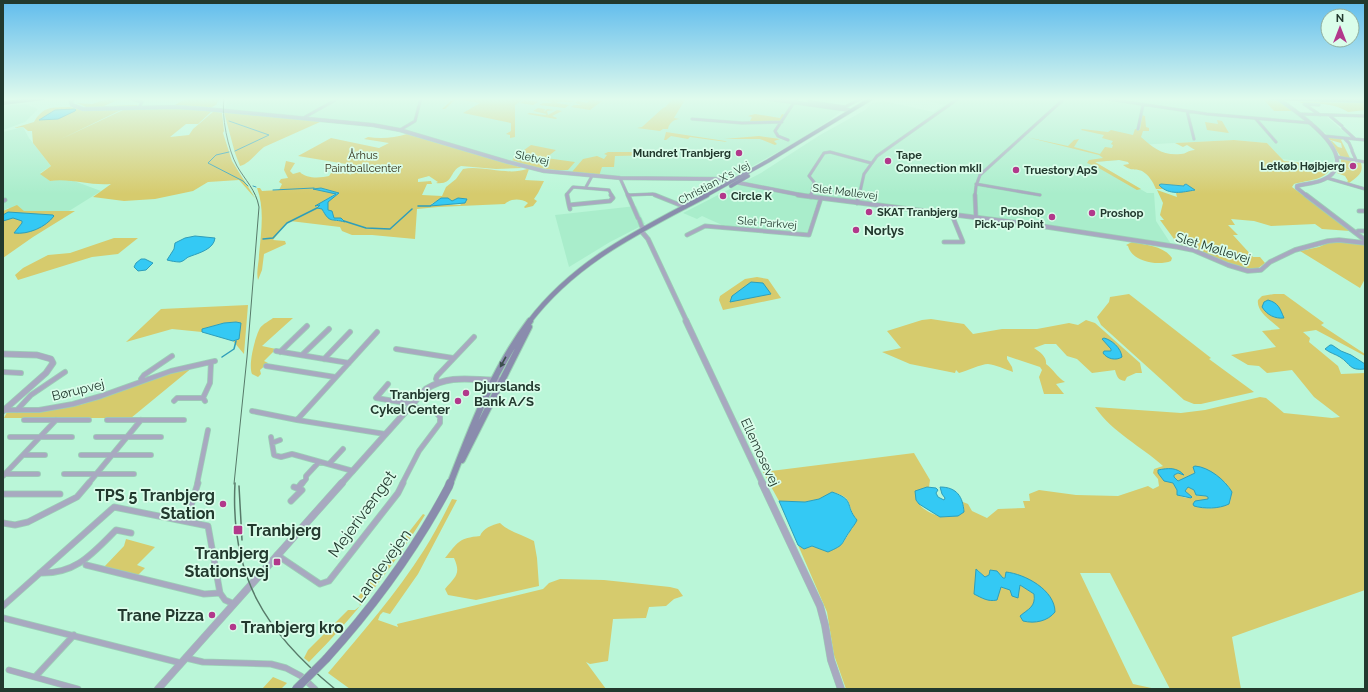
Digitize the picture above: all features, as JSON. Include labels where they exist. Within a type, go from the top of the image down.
[{"type":"main road","name":"Christian X's Vej","points":[[642,230],[732,182],[816,130]]},
{"type":"main road","name":"Christian X's Vej","points":[[642,230],[737,183],[822,130]]},
{"type":"main road","name":"Landevejen","points":[[448,488],[467,439],[494,379],[519,335],[539,309],[570,277],[603,252],[642,230]]},
{"type":"main road","name":"Landevejen","points":[[296,689],[326,659],[366,614],[400,569],[427,528],[524,335],[539,309]]},
{"type":"street","name":"Sletvej","points":[[401,130],[527,167],[562,173],[620,178],[708,178],[732,182]]},
{"type":"street","points":[[776,130],[775,132],[780,138],[788,140]]},
{"type":"street","points":[[857,203],[864,174],[871,163],[885,149],[911,130]]},
{"type":"street","points":[[976,218],[976,184],[984,172],[1030,130]]},
{"type":"street","points":[[1192,130],[1194,139]]},
{"type":"street","points":[[1265,130],[1276,142]]},
{"type":"street","points":[[1319,130],[1337,157],[1338,167],[1336,171],[1327,178],[1297,186],[1297,188],[1365,240]]},
{"type":"street","points":[[1346,130],[1355,139]]},
{"type":"street","points":[[1324,136],[1365,140]]},
{"type":"street","points":[[1344,138],[1349,143],[1356,160]]},
{"type":"street","points":[[811,197],[814,182],[809,176],[824,153],[830,152],[871,163]]},
{"type":"street","points":[[1337,157],[1365,162]]},
{"type":"street","points":[[586,188],[592,176]]},
{"type":"street","name":"Ellemosevej","points":[[620,178],[642,230],[648,239],[820,606],[828,633],[830,657],[841,689]]},
{"type":"street","points":[[1327,178],[1365,189]]},
{"type":"street","name":"Slet Møllevej","points":[[732,182],[811,197],[1028,224],[1178,247],[1193,250],[1237,268],[1252,271],[1261,270],[1270,262],[1298,249],[1328,241],[1339,240],[1365,243]]},
{"type":"street","points":[[976,184],[1040,195]]},
{"type":"street","points":[[571,188],[586,188],[609,190],[613,198],[610,201],[569,207],[566,196],[571,188]]},
{"type":"street","points":[[628,196],[653,194],[685,207]]},
{"type":"street","name":"Slet Parkvej","points":[[687,235],[705,226],[809,235],[821,198]]},
{"type":"street","points":[[1359,211],[1365,211]]},
{"type":"street","points":[[944,242],[963,242],[952,214]]},
{"type":"street","points":[[1358,231],[1365,231]]},
{"type":"street","points":[[307,326],[278,352],[349,363]]},
{"type":"street","points":[[302,355],[329,329]]},
{"type":"street","points":[[324,359],[350,332]]},
{"type":"street","points":[[297,420],[377,332]]},
{"type":"street","points":[[438,383],[436,378],[474,336]]},
{"type":"street","points":[[396,349],[453,358]]},
{"type":"street","name":"Børupvej","points":[[3,354],[43,356],[51,359],[53,363],[46,373],[4,410]]},
{"type":"street","name":"Børupvej","points":[[142,381],[144,375],[172,356]]},
{"type":"street","name":"Børupvej","points":[[4,410],[39,410],[73,404],[101,396],[170,371],[213,361],[210,383],[204,399],[177,398],[174,401]]},
{"type":"street","points":[[266,366],[335,377]]},
{"type":"street","points":[[3,372],[21,373]]},
{"type":"street","name":"Børupvej","points":[[17,410],[31,395],[65,372]]},
{"type":"street","points":[[158,689],[426,389],[454,378],[502,380]]},
{"type":"street","points":[[388,384],[376,398],[411,405]]},
{"type":"street","name":"Mejerivænget","points":[[277,555],[320,584],[329,581],[398,493],[419,452],[440,423],[440,417],[435,412],[411,405]]},
{"type":"street","points":[[252,412],[385,434]]},
{"type":"street","name":"Børupvej","points":[[24,420],[89,420]]},
{"type":"street","name":"Børupvej","points":[[4,475],[56,420]]},
{"type":"street","points":[[107,420],[184,420]]},
{"type":"street","points":[[3,523],[9,525],[21,524],[70,502],[81,493],[141,420]]},
{"type":"street","points":[[186,521],[197,488],[208,430]]},
{"type":"street","points":[[10,437],[72,437]]},
{"type":"street","points":[[96,437],[161,437]]},
{"type":"street","points":[[280,440],[271,440],[274,455],[281,457],[292,454],[353,470]]},
{"type":"street","points":[[329,464],[343,449]]},
{"type":"street","points":[[23,455],[45,455]]},
{"type":"street","points":[[81,455],[151,455]]},
{"type":"street","points":[[292,501],[302,490],[296,488],[306,479],[306,476],[319,462]]},
{"type":"street","name":"Børupvej","points":[[4,475],[38,474]]},
{"type":"street","points":[[64,474],[134,474]]},
{"type":"street","points":[[3,494],[60,494]]},
{"type":"street","points":[[3,606],[114,507],[208,526],[220,593],[225,600],[234,604]]},
{"type":"street","points":[[40,573],[52,574],[80,565],[116,530],[131,533]]},
{"type":"street","points":[[86,565],[204,594],[220,593]]},
{"type":"street","points":[[3,618],[74,636],[184,660],[261,662],[274,664],[286,667],[299,674],[315,689]]},
{"type":"street","points":[[35,677],[74,636]]},
{"type":"street","points":[[9,670],[78,689]]},
{"type":"shaded area","points":[[25,130],[51,166],[40,173],[50,181],[61,179],[74,181],[101,191],[69,211],[24,211],[8,208],[3,211],[3,132]]},
{"type":"shaded area","points":[[400,130],[814,130],[731,178],[652,178],[593,175],[550,171],[517,164]]},
{"type":"shaded area","points":[[828,130],[1342,130],[1350,137],[1327,135],[1323,131],[1334,149],[1335,157],[1332,165],[1282,159],[1267,143],[1234,140],[1136,145],[1119,160],[1095,162],[1147,193],[1154,193],[1156,221],[1173,247],[1026,224],[818,199],[807,233],[733,227],[722,225],[702,216],[697,219],[683,213],[761,173]]},
{"type":"shaded area","points":[[636,206],[645,224],[610,242],[569,267],[555,215]]},
{"type":"green space","points":[[79,130],[59,140],[80,130],[178,130],[170,137],[189,135],[192,130],[224,130],[223,133],[232,161],[255,198],[239,180],[208,182],[193,191],[155,199],[124,201],[93,197],[111,184],[96,184],[65,180],[50,181],[40,174],[51,166],[33,143],[32,131],[28,131]]},
{"type":"green space","points":[[229,130],[301,130],[264,147],[244,165],[240,166]]},
{"type":"green space","points":[[515,130],[515,137],[510,138],[510,135],[506,134]]},
{"type":"green space","points":[[1082,130],[1108,132],[1112,130],[1133,135],[1135,130],[1149,130],[1143,131],[1141,137],[1154,148],[1169,154],[1181,154],[1195,150],[1187,145],[1183,147],[1175,143],[1234,140],[1267,143],[1284,161],[1332,166],[1325,175],[1316,179],[1294,184],[1292,187],[1351,231],[1322,229],[1315,224],[1271,226],[1254,221],[1231,219],[1235,225],[1228,225],[1238,235],[1233,235],[1253,257],[1260,257],[1265,263],[1257,269],[1245,269],[1184,246],[1174,239],[1160,220],[1164,220],[1160,215],[1163,203],[1157,190],[1177,197],[1176,193],[1195,190],[1184,186],[1161,184],[1160,185],[1163,189],[1156,189],[1147,175],[1142,171],[1123,165],[1129,164],[1128,162],[1119,160],[1095,162],[1141,189],[1137,190],[1097,167],[1087,163],[1089,160],[1103,158],[1099,155],[1026,137],[1068,146],[1074,140],[1079,139],[1074,147],[1100,154],[1105,147],[1112,148],[1113,145],[1111,144],[1113,141],[1102,138],[1104,135]]},
{"type":"green space","points":[[1209,130],[1227,130],[1229,133]]},
{"type":"green space","points":[[666,132],[727,142],[671,136],[664,140]]},
{"type":"green space","name":"Århus Paintballcenter","points":[[407,134],[523,168],[496,169],[461,166],[457,168],[446,182],[436,183],[438,182],[429,176],[418,179],[418,182],[431,181],[432,184],[427,184],[422,195],[442,196],[446,187],[456,179],[463,169],[478,168],[503,171],[520,171],[529,169],[525,180],[544,181],[534,199],[537,201],[533,206],[525,208],[524,207],[528,203],[525,201],[511,200],[505,204],[417,209],[415,239],[372,235],[352,235],[342,231],[340,227],[290,221],[273,240],[285,241],[286,244],[264,254],[262,270],[258,280],[257,270],[262,213],[257,188],[260,188],[262,191],[279,190],[282,184],[279,182],[281,179],[288,178],[284,170],[286,161],[295,163],[290,171],[293,174],[300,172],[310,177],[329,176],[331,173],[347,173],[351,175],[346,164],[298,156],[331,138],[379,148],[389,143],[364,139],[368,137],[388,138]],"holes":[[[321,188],[339,193],[328,202],[328,210],[332,211],[334,218],[341,218],[342,221],[330,219],[322,209],[317,208],[319,205],[316,206],[336,193],[315,189]],[[448,198],[452,201],[458,198],[467,199],[460,205],[431,204],[441,199]]]},
{"type":"green space","points":[[759,136],[780,139],[774,141],[777,144],[775,145],[760,139],[724,139]]},
{"type":"green space","points":[[1328,137],[1343,139],[1341,140],[1350,158],[1354,159],[1341,157],[1330,141],[1342,148],[1341,143],[1330,140]]},
{"type":"green space","points":[[531,145],[556,150],[546,158],[575,162],[568,170],[554,170],[525,165],[512,160]]},
{"type":"green space","points":[[608,152],[641,152],[660,155],[615,156],[614,167],[602,167],[599,176],[571,173],[583,159],[597,156],[604,159],[607,155],[604,154]]},
{"type":"green space","points":[[1341,158],[1358,163],[1358,161],[1364,163],[1361,163],[1361,172],[1349,183],[1346,183],[1348,181],[1345,176],[1337,173],[1341,168],[1354,171],[1341,167]]},
{"type":"green space","points":[[17,205],[24,211],[75,211],[3,258],[3,211]]},
{"type":"green space","points":[[114,238],[138,238],[118,254],[92,257],[18,280],[15,275],[23,268],[48,255],[70,253]]},
{"type":"green space","points":[[1132,242],[1160,248],[1169,254],[1172,258],[1171,261],[1153,263],[1140,259],[1130,251],[1126,245]]},
{"type":"green space","points":[[1330,242],[1349,242],[1365,245],[1365,279],[1360,288],[1300,251],[1319,247]]},
{"type":"green space","points":[[757,277],[768,279],[781,298],[723,310],[719,300],[720,296],[745,279]]},
{"type":"green space","points":[[1129,294],[1211,358],[1209,359],[1254,392],[1201,404],[1194,404],[1184,400],[1101,325],[1097,317],[1109,302],[1110,297]]},
{"type":"green space","points":[[1284,294],[1324,323],[1321,325],[1365,354],[1365,356],[1316,330],[1303,332],[1310,338],[1309,342],[1338,366],[1341,374],[1365,373],[1365,590],[1232,637],[1241,689],[1170,689],[1110,573],[1080,573],[1133,684],[1156,689],[846,689],[834,655],[827,612],[798,545],[804,549],[812,546],[828,552],[843,543],[857,520],[853,515],[848,500],[845,497],[833,492],[819,499],[805,502],[779,501],[763,472],[914,453],[930,480],[929,487],[927,487],[916,500],[920,506],[926,510],[938,516],[945,517],[952,517],[964,512],[963,502],[968,504],[972,511],[987,518],[998,509],[1025,508],[1023,501],[1030,501],[1029,494],[1039,490],[1076,495],[1118,496],[1148,486],[1153,489],[1159,486],[1158,479],[1153,473],[1154,469],[1163,466],[1119,432],[1095,407],[1181,413],[1205,410],[1260,397],[1266,398],[1284,413],[1332,418],[1340,417],[1314,397],[1292,370],[1267,373],[1259,366],[1248,365],[1231,355],[1276,347],[1262,331],[1280,329],[1265,316],[1259,308],[1258,300],[1262,296]],"holes":[[[1198,466],[1217,476],[1226,483],[1231,491],[1230,503],[1222,507],[1212,508],[1194,506],[1209,499],[1208,497],[1198,496],[1194,490],[1188,487],[1185,491],[1191,497],[1186,498],[1177,495],[1177,490],[1173,483],[1170,482],[1159,470],[1170,468],[1178,473],[1174,475],[1178,481],[1195,473]],[[978,570],[985,577],[989,575],[990,570],[1003,578],[1012,573],[1038,585],[1040,621],[1023,614],[1029,611],[1033,606],[1034,594],[1020,585],[1019,592],[1001,587],[974,594]]]},
{"type":"green space","points":[[248,305],[244,354],[233,341],[236,341],[236,322],[223,323],[202,329],[202,332],[172,329],[126,342],[161,309]]},
{"type":"green space","points":[[273,318],[293,318],[262,346],[276,349],[264,361],[268,363],[260,370],[261,374],[258,377],[252,374],[251,370],[251,358],[254,344],[260,328]]},
{"type":"green space","points":[[931,319],[964,324],[973,334],[1002,329],[1037,329],[1069,323],[1078,325],[1086,320],[1095,323],[1140,363],[1142,373],[1136,373],[1127,377],[1125,381],[1118,378],[1115,370],[1092,373],[1077,359],[1067,356],[1056,344],[1045,344],[1034,348],[1044,357],[1046,364],[1065,382],[1056,384],[1064,394],[1044,394],[1039,377],[1042,370],[1040,367],[1007,356],[1013,372],[988,364],[959,373],[956,370],[955,373],[910,364],[882,352],[901,348],[887,331],[922,320]]},
{"type":"green space","points":[[193,367],[131,418],[4,418],[7,412],[45,411],[83,404],[159,376]]},
{"type":"green space","points":[[452,499],[457,500],[418,574],[390,614],[383,612],[378,620],[398,627],[397,624],[543,589],[549,583],[560,579],[604,580],[670,587],[678,589],[683,596],[674,599],[666,606],[649,607],[646,618],[613,619],[608,661],[590,664],[586,662],[606,689],[350,689],[328,673],[402,582],[428,544]]},
{"type":"green space","points":[[423,514],[425,515],[399,555],[372,592],[357,610],[326,645],[309,662],[304,658],[308,650],[348,610],[355,610],[360,606],[358,597]]},
{"type":"green space","points":[[500,523],[512,531],[534,541],[539,586],[476,600],[448,595],[445,589],[455,578],[457,568],[454,558],[445,558],[453,548],[463,540],[480,536],[486,529]]},
{"type":"green space","points":[[126,539],[155,547],[137,565],[145,568],[138,575],[104,567],[124,546]]},
{"type":"green space","points":[[273,677],[287,683],[281,689],[262,689]]},
{"type":"water","points":[[1186,184],[1195,190],[1172,192],[1167,191],[1159,185],[1184,186]]},
{"type":"water","points":[[321,188],[339,193],[328,202],[328,210],[332,211],[334,218],[341,218],[345,222],[329,219],[322,209],[317,208],[320,205],[315,206],[336,194],[313,189]]},
{"type":"water","points":[[441,198],[448,198],[452,201],[458,198],[467,199],[465,203],[430,206]]},
{"type":"water","points":[[8,212],[54,216],[42,227],[25,233],[14,233],[22,221],[13,218],[3,221],[3,215]]},
{"type":"water","points":[[195,236],[215,238],[212,245],[202,252],[180,262],[167,260],[174,249],[175,243],[185,238]]},
{"type":"water","points":[[141,259],[145,259],[153,263],[146,270],[138,271],[134,267]]},
{"type":"water","points":[[751,282],[763,283],[771,294],[730,302],[732,296]]},
{"type":"water","points":[[1268,300],[1277,305],[1284,318],[1274,317],[1264,310],[1262,307],[1264,302]]},
{"type":"water","points":[[224,323],[241,323],[239,339],[233,341],[202,332],[202,329]]},
{"type":"water","points":[[1104,338],[1116,345],[1122,357],[1114,359],[1109,358],[1103,353],[1104,351],[1111,351],[1102,339]]},
{"type":"water","points":[[1330,345],[1351,355],[1365,364],[1365,369],[1353,368],[1340,357],[1325,349]]},
{"type":"water","points":[[1195,466],[1206,469],[1216,475],[1229,487],[1232,492],[1229,504],[1212,508],[1194,506],[1193,504],[1195,501],[1208,499],[1208,497],[1196,495],[1194,490],[1188,487],[1185,491],[1192,497],[1191,498],[1177,495],[1177,490],[1173,483],[1164,481],[1158,473],[1158,470],[1165,469],[1172,469],[1181,472],[1184,475],[1178,473],[1174,475],[1178,481],[1195,473],[1193,467]]},
{"type":"water","points":[[927,487],[936,488],[938,490],[936,493],[938,497],[944,500],[945,498],[940,487],[946,487],[955,491],[960,497],[964,512],[958,516],[940,517],[919,504],[916,500],[915,491]]},
{"type":"water","points":[[832,492],[847,500],[853,515],[857,520],[842,544],[838,547],[828,552],[812,546],[804,549],[798,545],[779,501],[805,502],[819,499]]},
{"type":"water","points":[[976,569],[985,577],[989,575],[990,570],[997,571],[1003,578],[1005,578],[1006,572],[1014,573],[1038,584],[1050,597],[1054,604],[1055,612],[1045,620],[1032,622],[1023,621],[1020,616],[1033,605],[1034,594],[1020,585],[1018,598],[1012,596],[1010,590],[1001,587],[997,600],[982,598],[974,594]]},
{"type":"waterway","points":[[235,151],[269,135],[256,130]]},
{"type":"waterway","points":[[229,152],[216,155],[208,163],[243,181],[248,186]]},
{"type":"waterway","points":[[273,190],[314,188]]},
{"type":"waterway","points":[[418,206],[430,206]]},
{"type":"waterway","points":[[263,239],[273,238],[287,223],[317,208]]},
{"type":"waterway","points":[[344,221],[366,228],[390,229],[412,209]]},
{"type":"waterway","points":[[222,357],[234,349],[236,341]]},
{"type":"tram line","points":[[226,130],[228,142],[237,166],[253,190],[259,207],[247,357],[234,484]]},
{"type":"tram line","points":[[235,483],[235,516],[239,546],[246,574],[257,600],[271,623],[289,646],[310,668],[335,689]]},
{"type":"tram line","points":[[239,486],[242,540]]},
{"type":"place","name":"Mundret Tranbjerg","points":[[739,153]]},
{"type":"place","name":"Tape Connection mkII","points":[[888,161]]},
{"type":"place","name":"Letkøb Højbjerg","points":[[1353,166]]},
{"type":"place","name":"Truestory ApS","points":[[1016,170]]},
{"type":"place","name":"Circle K","points":[[723,196]]},
{"type":"place","name":"SKAT Tranbjerg","points":[[869,212]]},
{"type":"place","name":"Proshop","points":[[1092,213]]},
{"type":"place","name":"Proshop Pick-up Point","points":[[1052,217]]},
{"type":"place","name":"Norlys","points":[[856,230]]},
{"type":"place","name":"Djurslands Bank A/S","points":[[466,393]]},
{"type":"place","name":"Tranbjerg Cykel Center","points":[[458,401]]},
{"type":"place","name":"TPS 5 Tranbjerg Station","points":[[223,504]]},
{"type":"place","name":"Tranbjerg","points":[[238,530]]},
{"type":"place","name":"Tranbjerg Stationsvej","points":[[277,562]]},
{"type":"place","name":"Trane Pizza","points":[[212,615]]},
{"type":"place","name":"Tranbjerg kro","points":[[233,627]]}]
